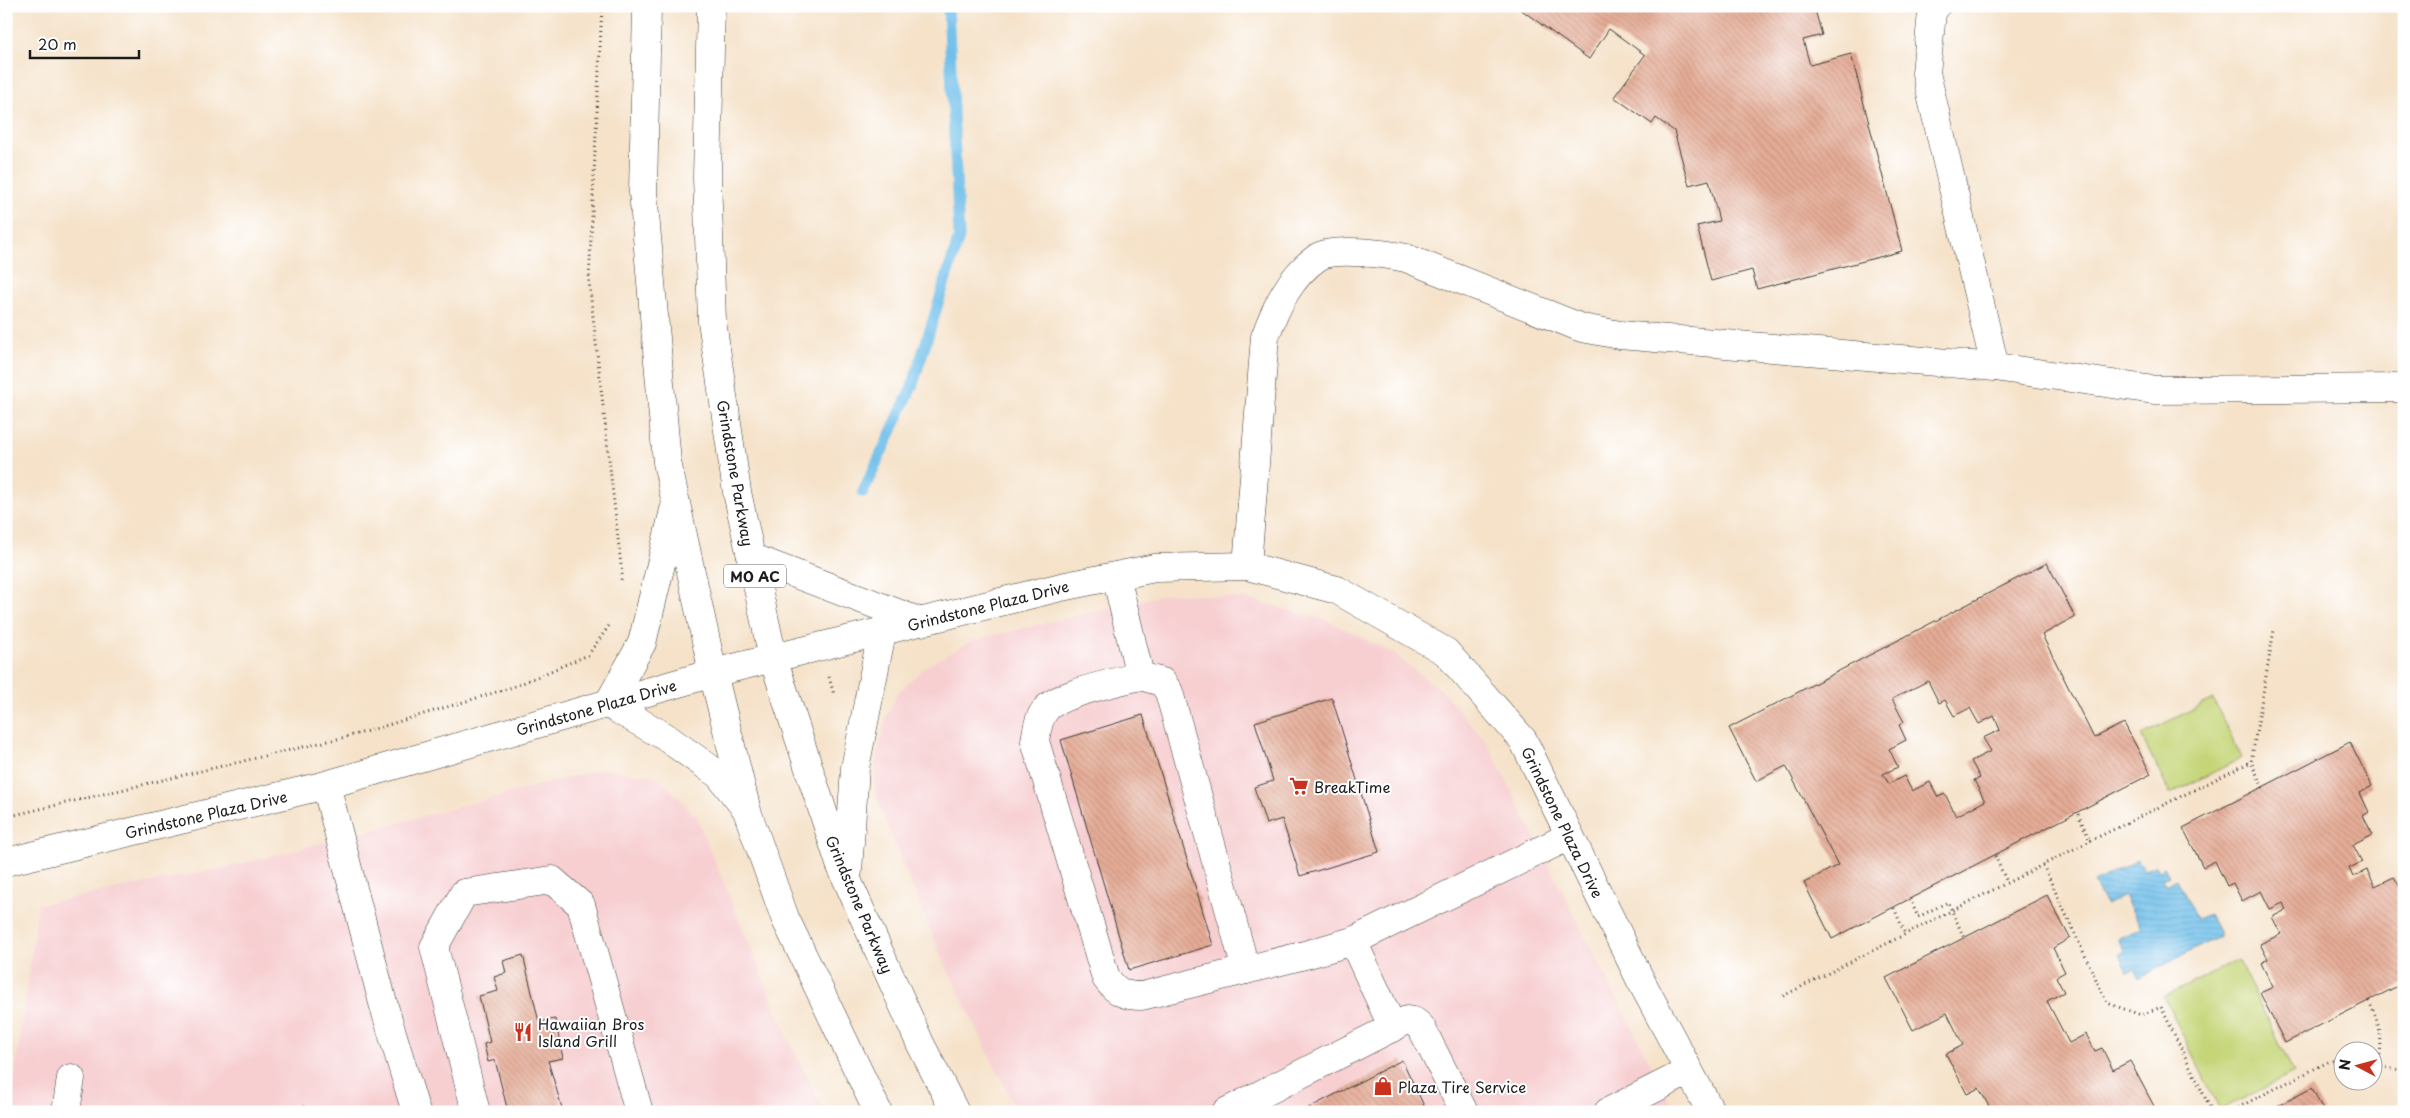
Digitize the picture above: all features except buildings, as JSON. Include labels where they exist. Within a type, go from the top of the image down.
[{"type":"main road","points":[[647,6],[643,192],[667,462],[713,673],[747,811],[785,918],[878,1112]]},
{"type":"main road","name":"Grindstone Parkway","points":[[711,6],[707,177],[712,321],[737,492],[773,658],[840,864],[920,1043],[955,1112]]},
{"type":"main road","points":[[1936,6],[1932,13],[1926,73],[1995,367]]},
{"type":"main road","points":[[1247,566],[1265,337],[1276,307],[1294,279],[1319,256],[1354,251],[1385,253],[1406,258],[1582,328],[1611,333],[1995,367],[2154,390],[2404,388]]},
{"type":"main road","points":[[676,504],[642,643],[608,704],[664,736],[720,775],[747,811]]},
{"type":"main road","points":[[751,557],[921,622]]},
{"type":"main road","name":"Grindstone Plaza Drive","points":[[6,862],[326,785],[713,673],[921,622],[1155,568],[1247,566],[1338,590],[1446,652],[1523,740],[1641,981],[1711,1112]]},
{"type":"main road","points":[[1116,576],[1140,676]]},
{"type":"main road","points":[[848,880],[855,768],[882,632]]},
{"type":"main road","points":[[1246,970],[1169,692],[1162,682],[1140,676],[1062,698],[1046,708],[1038,723],[1035,741],[1106,978],[1115,990],[1125,996],[1142,996],[1246,970],[1353,941],[1570,836]]},
{"type":"main road","points":[[326,785],[383,1003],[416,1112]]},
{"type":"main road","points":[[476,1112],[434,947],[464,893],[552,880],[580,905],[639,1112]]},
{"type":"main road","points":[[1353,941],[1393,1028]]},
{"type":"main road","points":[[1226,1112],[1407,1020],[1414,1021],[1421,1027],[1464,1112]]},
{"type":"main road","points":[[1608,1112],[1689,1071]]},
{"type":"main road","points":[[66,1112],[71,1078]]},
{"type":"path","points":[[602,6],[589,281],[622,574],[620,584]]},
{"type":"path","points":[[6,817],[358,734],[513,687],[588,654],[612,622]]},
{"type":"path","points":[[2263,788],[2251,762],[2274,630]]},
{"type":"path","points":[[1783,996],[2007,882],[2251,762]]},
{"type":"path","points":[[2078,814],[2090,841]]},
{"type":"path","points":[[1995,856],[2007,882]]},
{"type":"path","points":[[2043,865],[2107,1003],[2141,1015],[2161,1007],[2212,1112]]},
{"type":"path","points":[[1910,899],[1918,917],[1948,902],[1964,938]]},
{"type":"path","points":[[1894,908],[1905,934]]},
{"type":"path","points":[[2369,1001],[2380,1026],[2382,1040]]},
{"type":"path","points":[[2229,1112],[2332,1061]]},
{"type":"path","points":[[2382,1066],[2404,1072]]},
{"type":"shaded area","points":[[1172,593],[1248,599],[1326,620],[1391,652],[1442,691],[1487,743],[1675,1112],[1017,1112],[938,949],[876,798],[874,768],[886,717],[898,692],[925,667],[973,640]]},
{"type":"shaded area","points":[[601,769],[658,777],[696,816],[791,1045],[825,1112],[10,1112],[38,905],[242,864]]},
{"type":"green space","points":[[2213,699],[2242,758],[2170,794],[2141,735]]},
{"type":"green space","points":[[2238,960],[2294,1073],[2220,1110],[2164,997]]},
{"type":"water","points":[[2138,860],[2144,870],[2156,865],[2159,870],[2164,867],[2169,876],[2162,879],[2165,885],[2177,879],[2197,919],[2209,914],[2220,936],[2139,978],[2134,969],[2128,972],[2119,955],[2125,952],[2118,939],[2141,927],[2124,896],[2106,905],[2094,883]]},
{"type":"waterway","points":[[863,492],[912,387],[959,237],[948,6]]},
{"type":"place","name":"BreakTime","points":[[1299,786]]},
{"type":"place","name":"Hawaiian Bros Island Grill","points":[[523,1032]]},
{"type":"place","name":"Plaza Tire Service","points":[[1383,1086]]}]
